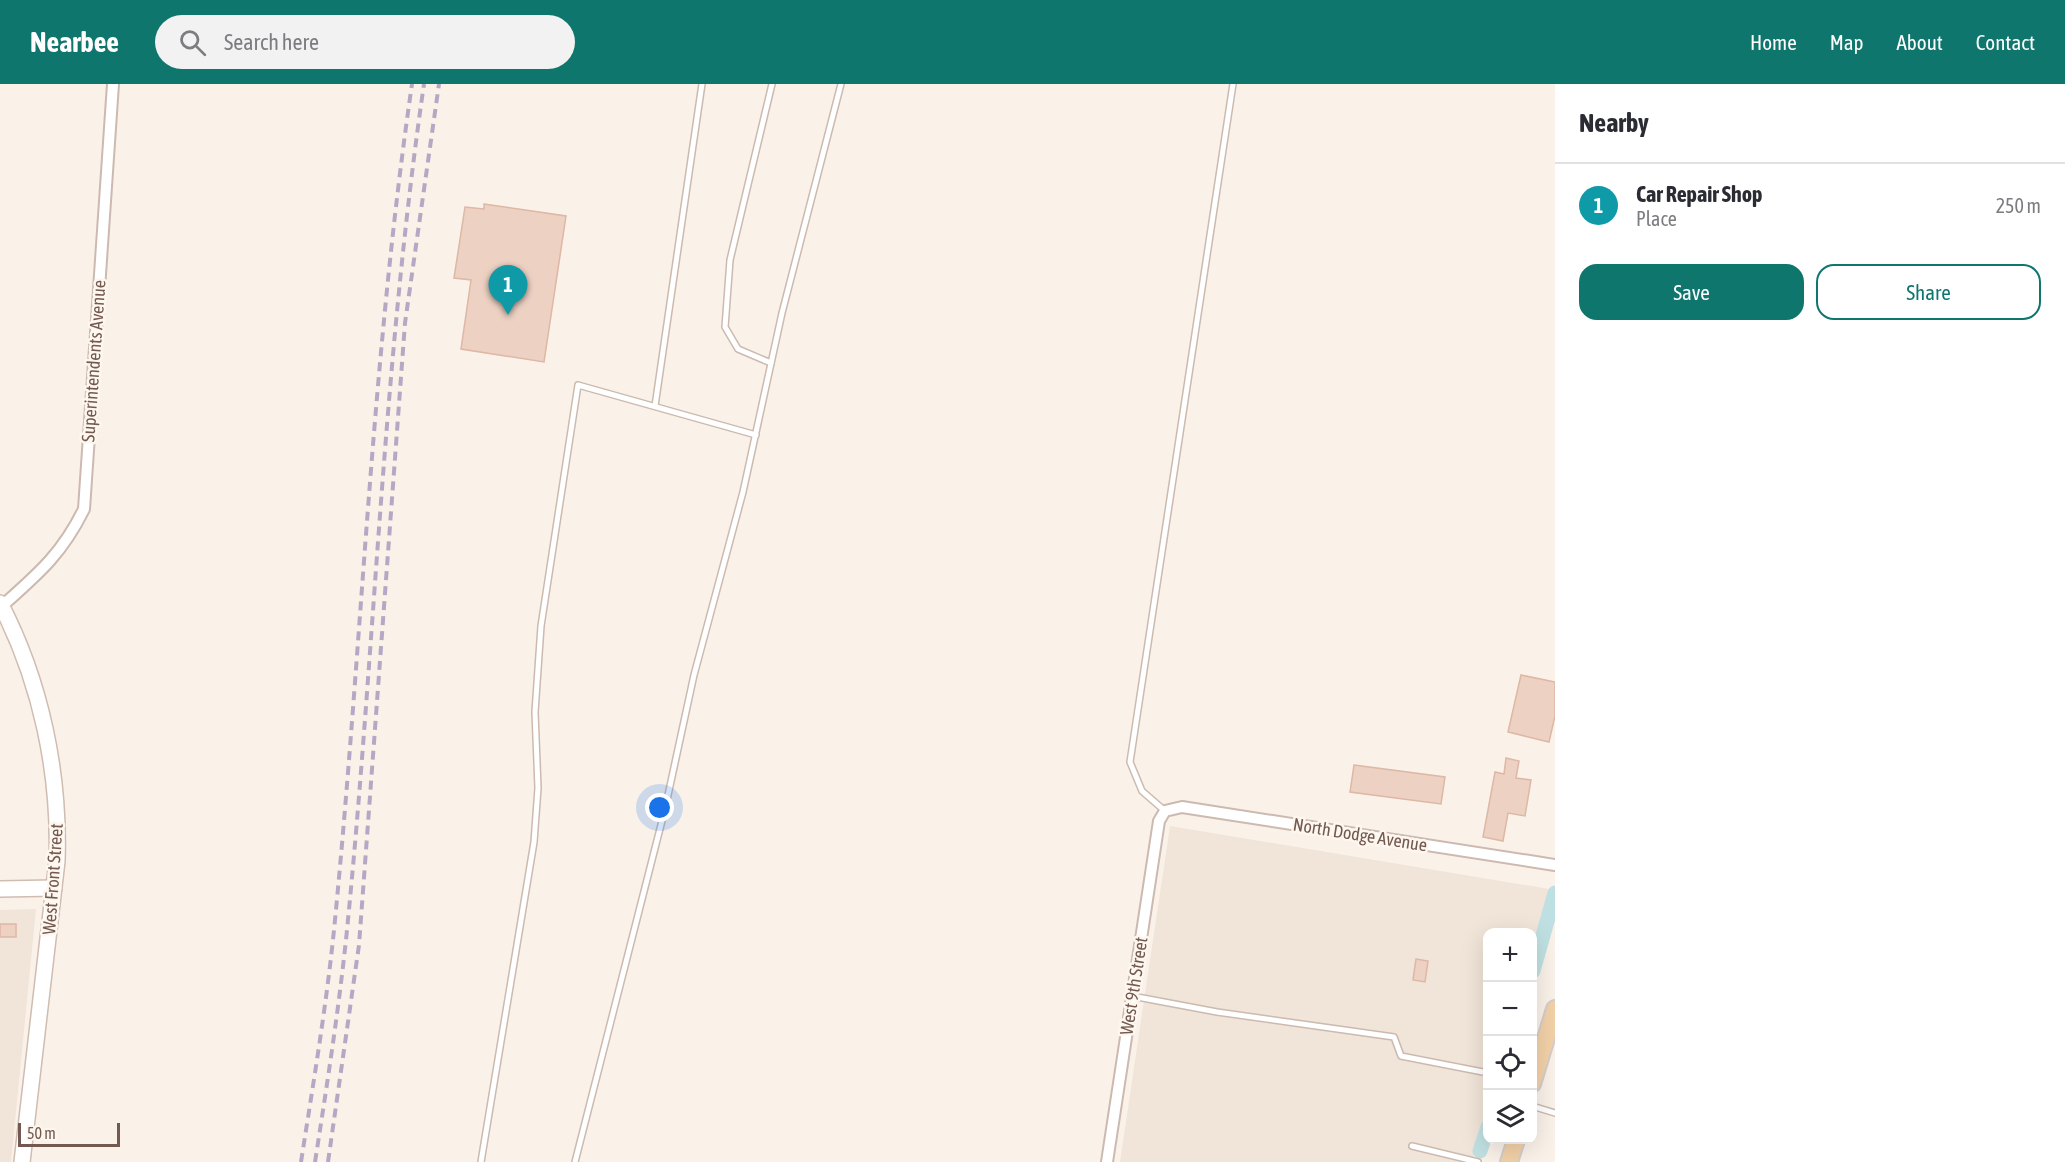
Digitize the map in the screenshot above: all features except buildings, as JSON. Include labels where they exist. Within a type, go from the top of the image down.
[{"type":"main road","points":[[1537,1070],[1555,1009]]},
{"type":"main road","points":[[1509,1162],[1515,1144]]},
{"type":"street","name":"Superintendents Avenue","points":[[1,605],[52,561],[74,531],[84,509],[113,84]]},
{"type":"street","name":"West Front Street","points":[[1,605],[31,677],[49,749],[58,836],[22,1162]]},
{"type":"street","name":"North Dodge Avenue","points":[[1165,811],[1182,807],[1555,865]]},
{"type":"street","name":"West 9th Street","points":[[1107,1162],[1159,821],[1165,811]]},
{"type":"street","points":[[0,889],[54,888]]},
{"type":"lane","points":[[655,406],[702,84]]},
{"type":"lane","points":[[771,363],[738,350],[725,327],[730,260],[772,84]]},
{"type":"lane","points":[[576,1162],[841,84]]},
{"type":"lane","points":[[1165,811],[1142,791],[1130,762],[1233,84]]},
{"type":"lane","points":[[481,1162],[534,842],[538,788],[534,712],[541,626],[578,385],[756,435]]},
{"type":"lane","points":[[1132,996],[1217,1012],[1394,1037],[1401,1056],[1483,1072]]},
{"type":"lane","points":[[1537,1107],[1555,1113]]},
{"type":"lane","points":[[1412,1146],[1461,1160],[1478,1162]]},
{"type":"shaded area","points":[[1170,826],[1555,890],[1555,905],[1537,962],[1537,928],[1483,928],[1483,1128],[1472,1162],[1120,1162]]},
{"type":"shaded area","points":[[36,909],[11,1162],[0,1162],[0,910]]},
{"type":"waterway","points":[[1537,957],[1555,893]]},
{"type":"waterway","points":[[1480,1151],[1483,1142]]},
{"type":"railway","points":[[301,1162],[334,930],[386,295],[412,84]]},
{"type":"railway","points":[[315,1162],[337,1017],[347,930],[389,401],[410,189],[424,84]]},
{"type":"railway","points":[[328,1162],[359,945],[405,323],[439,84]]},
{"type":"place","name":"Car Repair Shop","points":[[508,315]]}]
